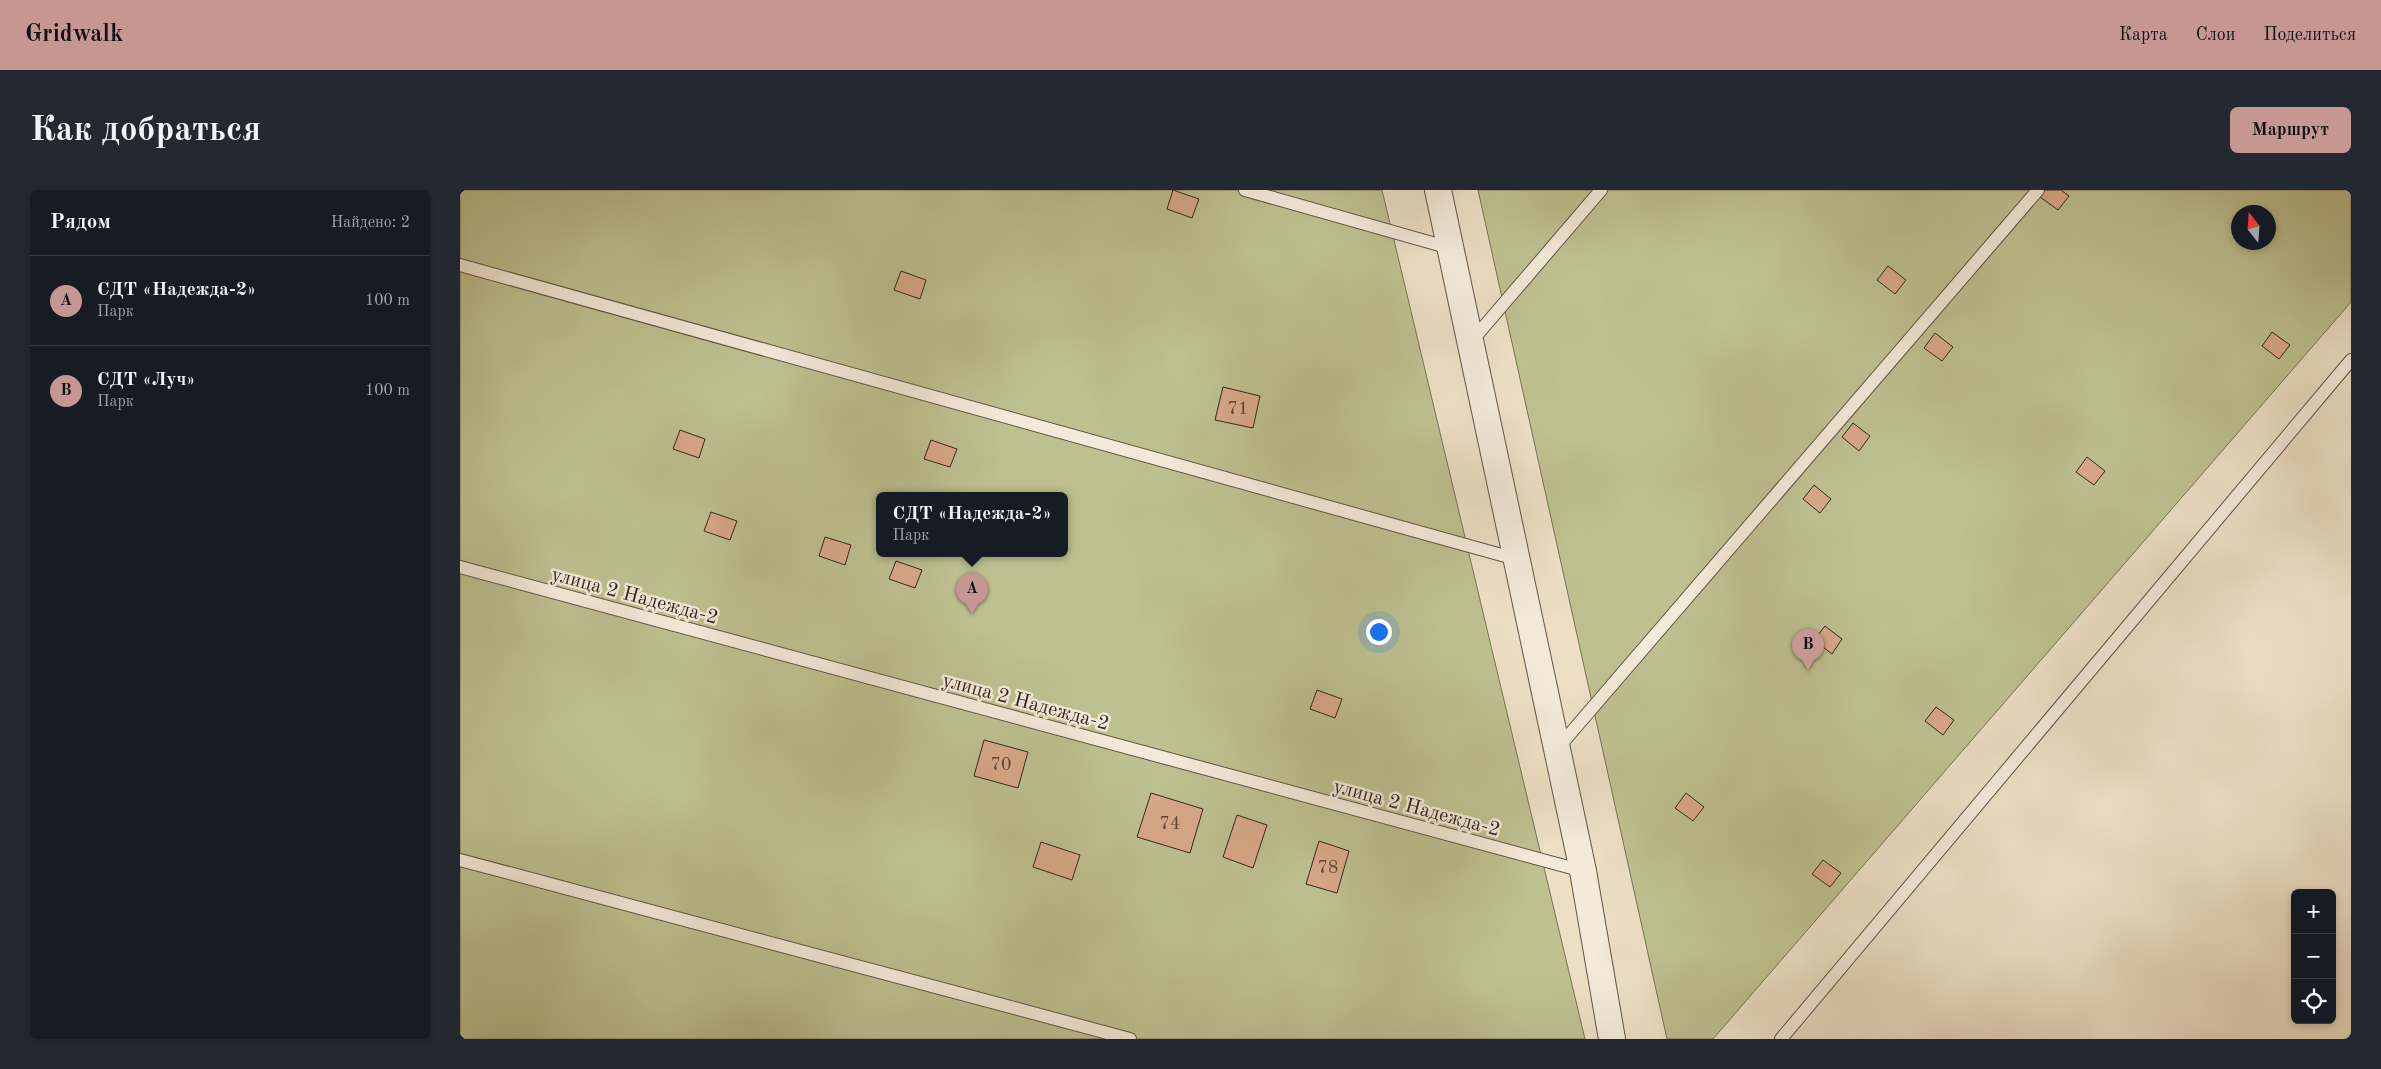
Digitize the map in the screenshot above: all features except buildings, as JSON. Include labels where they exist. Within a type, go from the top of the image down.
[{"type":"street","points":[[1438,190],[1583,871],[1612,1039]]},
{"type":"lane","points":[[1245,190],[1450,248]]},
{"type":"lane","points":[[1470,343],[1601,190]]},
{"type":"lane","points":[[1557,749],[2038,190]]},
{"type":"lane","points":[[460,265],[1516,559]]},
{"type":"lane","points":[[1781,1039],[2351,360]]},
{"type":"lane","name":"улица 2 Надежда-2","points":[[460,567],[1583,871]]},
{"type":"lane","points":[[460,860],[1130,1039]]},
{"type":"green space","points":[[460,190],[1382,190],[1585,1039],[460,1039]]},
{"type":"green space","points":[[1478,190],[2351,190],[2351,302],[1713,1039],[1667,1039]]},
{"type":"place","name":"СДТ «Надежда-2»","points":[[972,614]]},
{"type":"place","name":"СДТ «Луч»","points":[[1808,670]]}]
